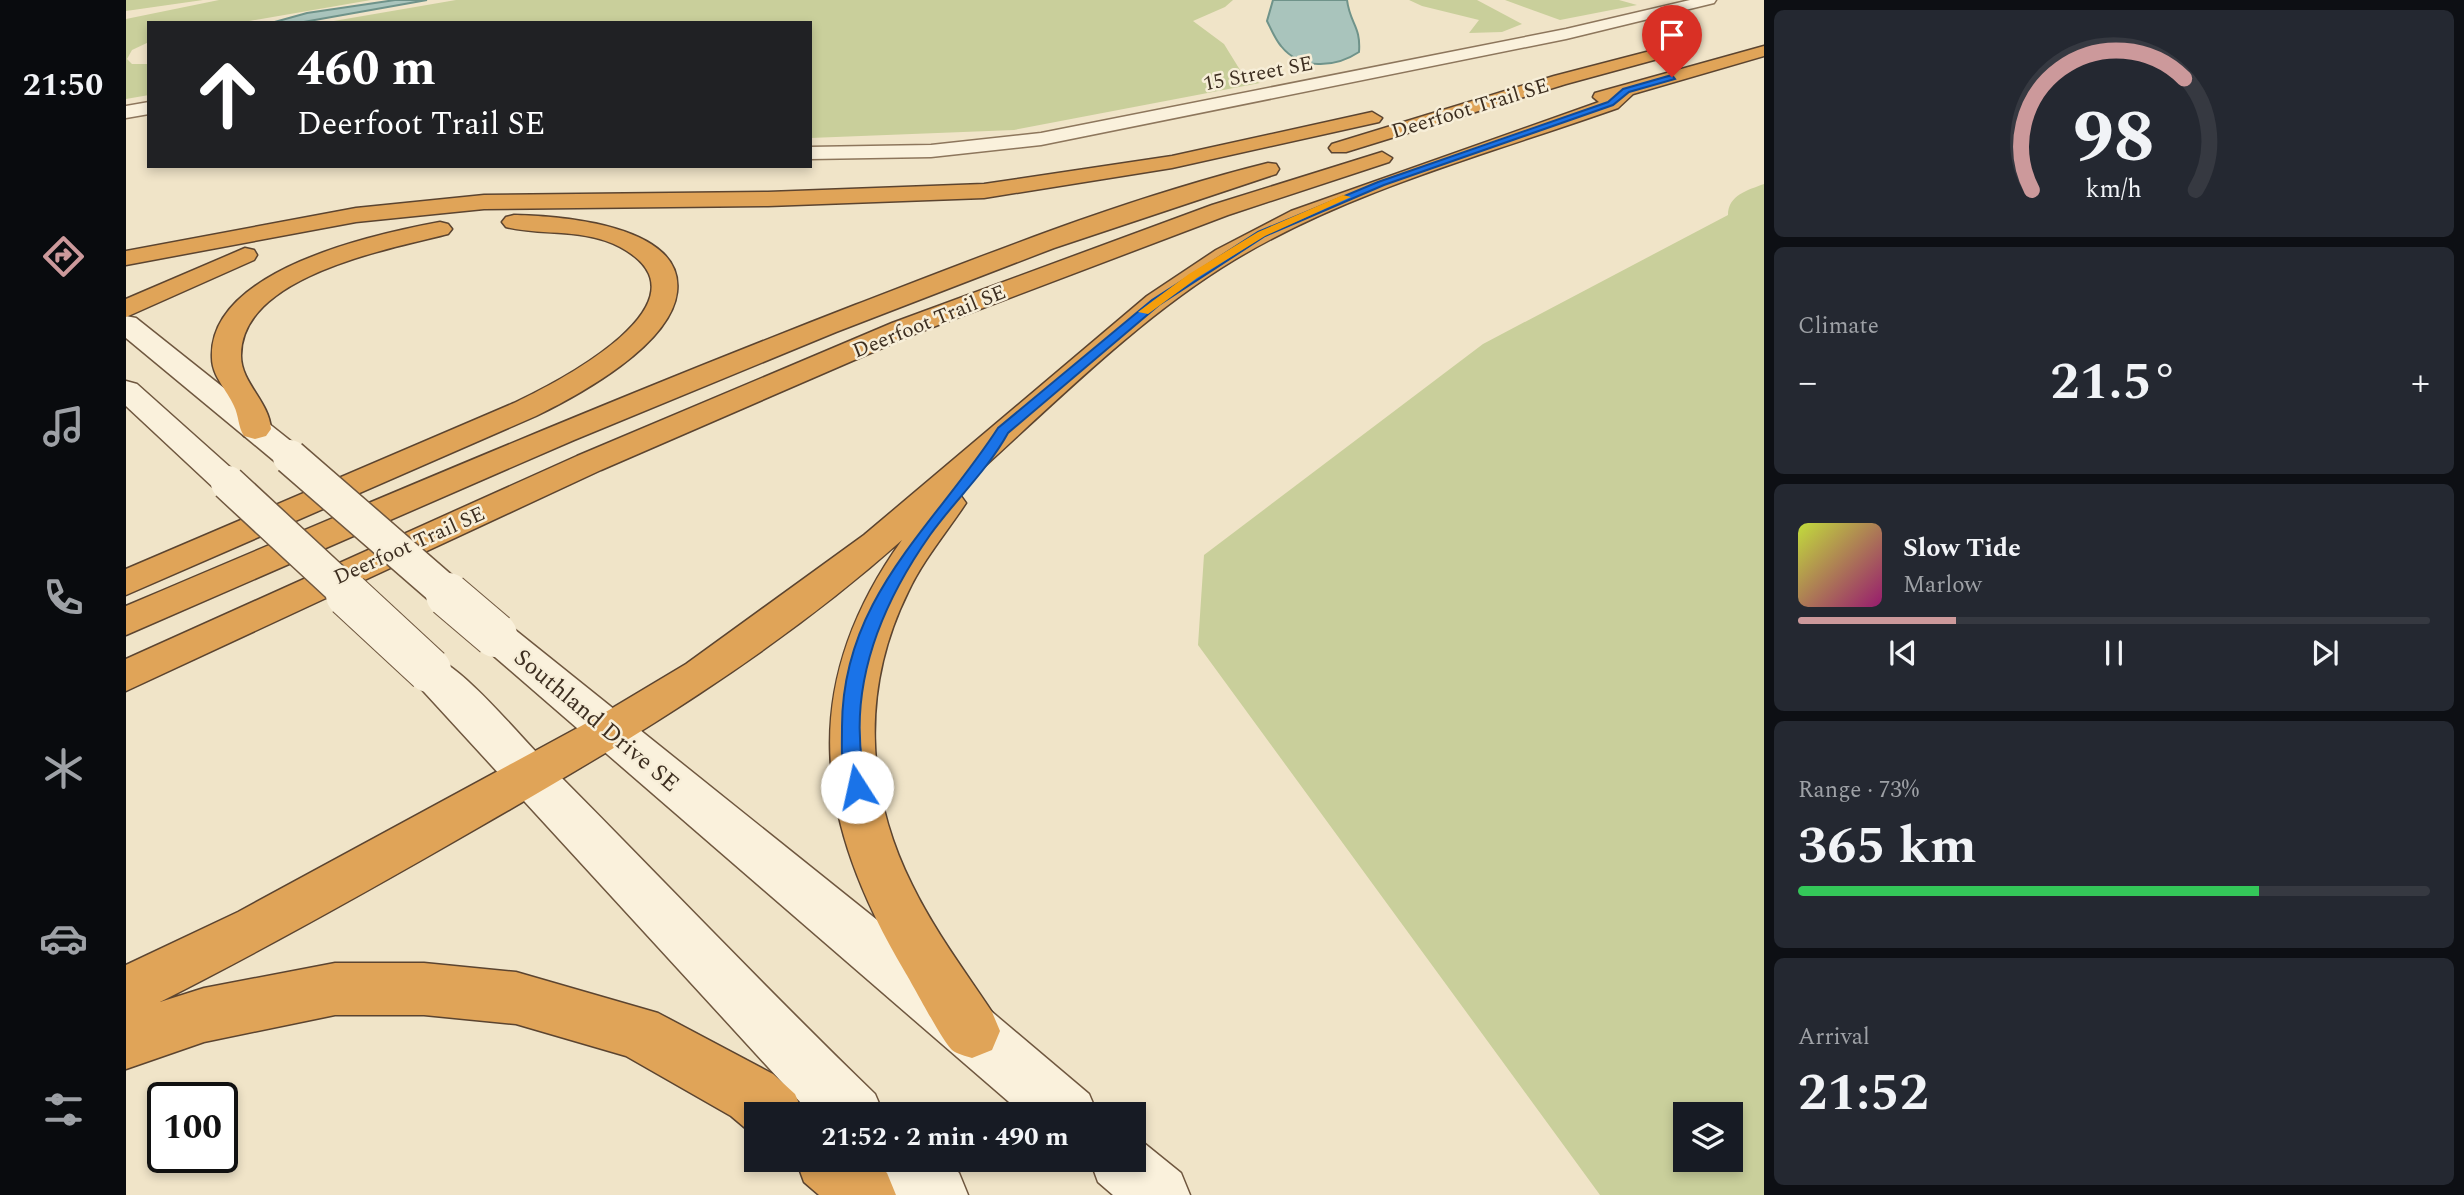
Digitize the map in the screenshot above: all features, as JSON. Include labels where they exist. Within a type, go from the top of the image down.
[{"type":"highway","name":"Deerfoot Trail SE","points":[[126,621],[638,400],[948,278],[1188,193],[1560,80],[1700,43]]},
{"type":"highway","name":"Deerfoot Trail SE","points":[[126,676],[429,535],[775,383],[992,295],[1342,171],[1463,134],[1764,51]]},
{"type":"highway","points":[[126,258],[343,217],[538,199],[768,199],[984,191],[1159,164],[1529,82],[1560,80]]},
{"type":"highway","points":[[126,992],[256,928],[610,731],[701,675],[799,605],[943,488],[1003,430],[1156,302],[1261,234],[1381,184],[1611,104],[1626,91]]},
{"type":"highway","points":[[126,309],[205,271],[259,250],[341,224],[405,212]]},
{"type":"highway","points":[[126,583],[374,478],[536,403],[597,370],[648,327],[665,290],[661,269],[648,253],[624,240],[593,230],[550,223],[505,222],[410,234],[320,261],[262,294],[243,311],[227,337],[226,357],[233,380],[256,414],[256,429]]},
{"type":"highway","points":[[972,1031],[892,897],[869,836],[851,762],[850,709],[859,658],[885,593],[925,531],[989,454],[1003,430]]},
{"type":"highway","points":[[126,1041],[204,1015],[335,989],[424,989],[516,998],[638,1032],[752,1095],[760,1102]]},
{"type":"highway","points":[[839,1172],[865,1195]]},
{"type":"main road","name":"15 Street SE","points":[[812,153],[931,151],[1041,139],[1566,34],[1709,0]]},
{"type":"main road","points":[[126,112],[147,108]]},
{"type":"main road","name":"Southland Drive SE","points":[[126,324],[290,457],[495,635],[972,1031],[1053,1102]]},
{"type":"main road","points":[[126,390],[429,670],[532,773],[779,1042],[841,1102]]},
{"type":"main road","points":[[913,1172],[937,1195]]},
{"type":"main road","points":[[1133,1172],[1159,1195]]},
{"type":"green space","points":[[126,0],[203,0],[126,11]]},
{"type":"green space","points":[[219,0],[371,0],[249,21],[147,21],[147,43],[132,50],[127,59],[132,64],[147,64],[147,95],[126,99],[126,19]]},
{"type":"green space","points":[[456,0],[1233,0],[1225,7],[1193,21],[1224,44],[1245,78],[1260,83],[1014,130],[812,138],[812,21],[334,21]]},
{"type":"green space","points":[[1409,0],[1477,0],[1522,24],[1502,32],[1469,33],[1479,20],[1422,6]]},
{"type":"green space","points":[[1505,0],[1619,0],[1637,5],[1560,20]]},
{"type":"green space","points":[[1764,184],[1764,1195],[1600,1195],[1198,645],[1204,555],[1483,344],[1728,215],[1731,203],[1746,191]]},
{"type":"water","points":[[395,0],[427,0],[309,21],[278,21],[307,13]]},
{"type":"water","points":[[1273,0],[1347,0],[1357,30],[1359,52],[1339,61],[1318,64],[1308,63],[1289,54],[1275,37],[1267,21]]},
{"type":"slow traffic","points":[[1144,312],[1193,276],[1261,234],[1346,197]]},
{"type":"route","points":[[857,787],[851,762],[850,709],[859,658],[885,593],[925,531],[989,454],[1003,430],[1156,302],[1261,234],[1381,184],[1611,104],[1626,91],[1672,77]]}]
